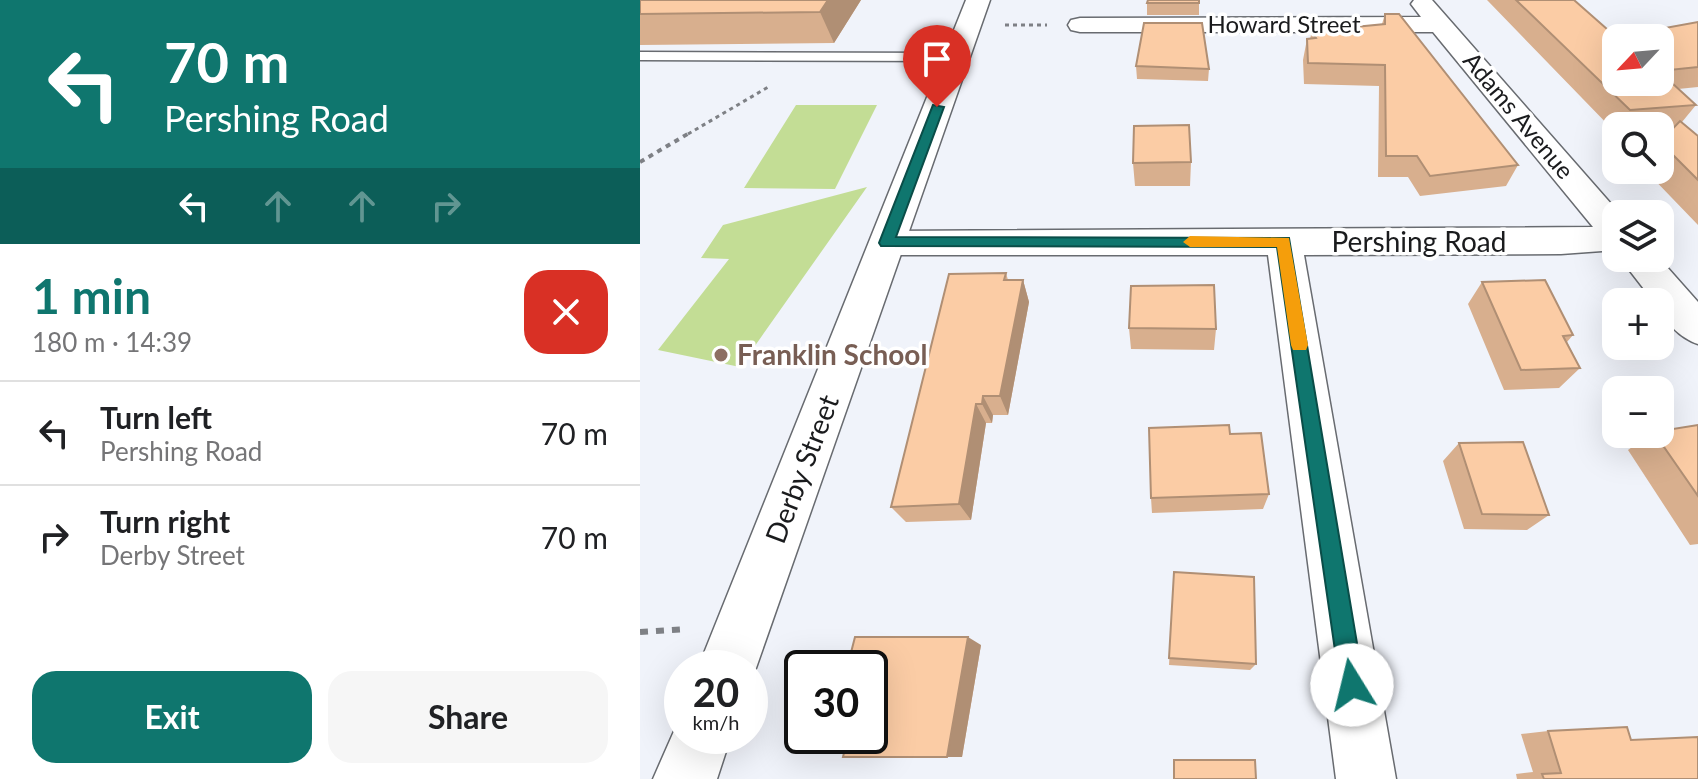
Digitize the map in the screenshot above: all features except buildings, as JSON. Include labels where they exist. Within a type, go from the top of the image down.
[{"type":"street","name":"Adams Avenue","points":[[1420,0],[1602,218]]},
{"type":"street","name":"Derby Street","points":[[734,650],[956,57],[991,12]]},
{"type":"street","name":"Howard Street","points":[[1080,25],[1440,24]]},
{"type":"street","name":"Pershing Road","points":[[887,243],[1561,242],[1602,237]]},
{"type":"street","points":[[1284,242],[1366,779]]},
{"type":"street","points":[[1650,272],[1698,329]]},
{"type":"street","points":[[685,779],[694,754]]},
{"type":"lane","points":[[640,56],[956,57]]},
{"type":"path","points":[[991,12],[1080,25]]},
{"type":"path","points":[[640,162],[821,57]]},
{"type":"path","points":[[640,632],[696,629]]},
{"type":"green space","points":[[796,105],[877,105],[835,189],[744,188]]},
{"type":"green space","points":[[867,187],[740,367],[658,350],[729,259],[701,258],[723,225]]},
{"type":"slow traffic","points":[[1190,242],[1284,242],[1300,345]]},
{"type":"place","name":"Franklin School","points":[[721,355]]},
{"type":"route","points":[[937,107],[887,243],[1284,242],[1352,685]]}]
